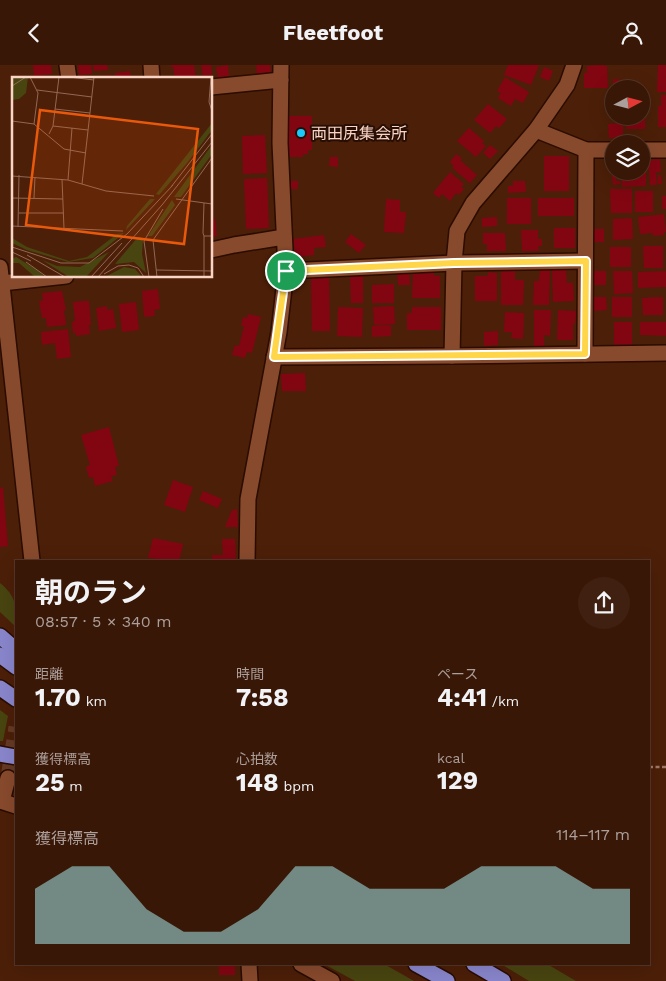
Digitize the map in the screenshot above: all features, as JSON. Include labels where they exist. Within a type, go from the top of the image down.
[{"type":"highway","points":[[0,636],[15,649]]},
{"type":"highway","points":[[0,655],[15,666]]},
{"type":"highway","points":[[0,687],[15,698]]},
{"type":"highway","points":[[0,754],[15,757]]},
{"type":"highway","points":[[420,965],[447,981]]},
{"type":"highway","points":[[476,965],[503,981]]},
{"type":"street","points":[[247,560],[248,499],[274,357],[286,271],[280,143],[281,65]]},
{"type":"street","points":[[452,356],[454,263],[458,231],[473,203],[536,130],[567,85],[574,65]]},
{"type":"street","points":[[212,87],[281,80]]},
{"type":"street","points":[[536,130],[586,150],[605,150]]},
{"type":"street","points":[[585,354],[586,150]]},
{"type":"street","points":[[650,150],[666,150]]},
{"type":"street","points":[[212,250],[284,237]]},
{"type":"street","points":[[286,271],[454,263],[586,261]]},
{"type":"street","points":[[0,267],[32,560]]},
{"type":"street","points":[[2,283],[57,277]]},
{"type":"street","points":[[274,357],[666,353]]},
{"type":"street","points":[[6,803],[8,778]]},
{"type":"street","points":[[250,965],[250,981]]},
{"type":"street","points":[[303,965],[332,981]]},
{"type":"path","points":[[650,767],[666,767]]},
{"type":"shaded area","points":[[0,583],[13,598],[15,626],[0,612]]},
{"type":"shaded area","points":[[0,710],[8,716],[3,741],[0,741]]},
{"type":"shaded area","points":[[326,965],[386,965],[414,981],[355,981]]},
{"type":"shaded area","points":[[503,965],[549,965],[576,981],[529,981]]},
{"type":"building","points":[[33,65],[51,65],[52,74],[34,76]]},
{"type":"building","points":[[78,65],[91,65],[92,74],[79,75]]},
{"type":"building","points":[[93,65],[107,65],[108,70],[94,71]]},
{"type":"building","points":[[171,65],[194,65],[196,77],[175,77],[173,67]]},
{"type":"building","points":[[201,65],[211,65],[212,75],[203,76]]},
{"type":"building","points":[[228,65],[229,77],[218,79],[216,67]]},
{"type":"building","points":[[256,65],[270,65],[271,73],[257,74]]},
{"type":"building","points":[[508,65],[539,65],[531,85],[504,75]]},
{"type":"building","points":[[658,65],[666,65],[666,92],[657,92]]},
{"type":"building","points":[[587,66],[607,66],[608,80],[605,80],[605,88],[584,88],[584,73],[587,73]]},
{"type":"building","points":[[544,67],[553,71],[549,81],[540,77]]},
{"type":"building","points":[[130,71],[131,77],[115,77],[115,73]]},
{"type":"building","points":[[111,75],[111,77],[95,77]]},
{"type":"building","points":[[505,77],[529,92],[523,103],[515,99],[511,106],[498,98],[501,93],[497,91]]},
{"type":"building","points":[[661,95],[666,95],[666,127],[658,127],[658,106],[661,106]]},
{"type":"building","points":[[488,104],[507,119],[499,128],[496,126],[490,133],[474,120]]},
{"type":"building","name":"両田尻集会所","points":[[289,116],[312,116],[312,150],[308,150],[308,154],[303,154],[303,157],[289,157]]},
{"type":"building","points":[[608,125],[623,125],[623,135],[609,135]]},
{"type":"building","points":[[626,125],[645,125],[645,129],[626,129]]},
{"type":"building","points":[[469,128],[484,141],[482,143],[486,146],[476,157],[457,141]]},
{"type":"building","points":[[265,135],[267,173],[243,174],[242,136]]},
{"type":"building","points":[[490,145],[498,151],[490,159],[483,153]]},
{"type":"building","points":[[456,154],[477,175],[470,183],[452,168],[454,166],[450,162]]},
{"type":"building","points":[[544,156],[569,156],[569,191],[544,191]]},
{"type":"building","points":[[330,157],[338,157],[338,167],[329,166]]},
{"type":"building","points":[[660,159],[661,172],[656,172],[657,185],[650,185],[650,160]]},
{"type":"building","points":[[450,172],[464,184],[461,187],[464,189],[459,195],[456,193],[450,201],[442,194],[439,198],[433,193]]},
{"type":"building","points":[[658,175],[661,175],[662,184],[658,184]]},
{"type":"building","points":[[267,178],[269,228],[246,229],[244,179]]},
{"type":"building","points":[[613,180],[620,181],[621,184],[613,185]]},
{"type":"building","points":[[622,180],[646,180],[646,186],[622,187]]},
{"type":"building","points":[[291,181],[298,181],[298,189],[291,189]]},
{"type":"building","points":[[513,181],[525,181],[526,192],[508,193],[508,186],[513,186]]},
{"type":"building","points":[[610,189],[632,189],[632,213],[611,213]]},
{"type":"building","points":[[635,191],[653,191],[653,212],[635,212]]},
{"type":"building","points":[[662,196],[666,196],[666,209],[662,209]]},
{"type":"building","points":[[507,198],[531,198],[531,224],[507,224]]},
{"type":"building","points":[[538,198],[574,198],[574,216],[538,216]]},
{"type":"building","points":[[386,199],[400,200],[400,212],[406,212],[404,233],[384,232]]},
{"type":"building","points":[[664,214],[666,232],[664,232],[664,235],[653,236],[653,233],[640,234],[638,217]]},
{"type":"building","points":[[497,217],[497,226],[482,227],[482,218]]},
{"type":"building","points":[[632,218],[633,239],[613,240],[613,219]]},
{"type":"building","points":[[215,219],[217,236],[212,237],[212,220]]},
{"type":"building","points":[[554,228],[575,228],[575,248],[554,248]]},
{"type":"building","points":[[593,229],[604,229],[604,242],[593,242]]},
{"type":"building","points":[[521,230],[538,230],[538,239],[542,239],[542,246],[538,246],[539,251],[522,251]]},
{"type":"building","points":[[483,233],[505,233],[506,251],[487,251],[487,244],[483,244]]},
{"type":"building","points":[[351,234],[366,245],[359,253],[345,242]]},
{"type":"building","points":[[324,235],[326,247],[314,248],[314,255],[296,257],[293,239]]},
{"type":"building","points":[[643,246],[663,246],[663,268],[644,268]]},
{"type":"building","points":[[610,247],[631,247],[631,267],[610,267]]},
{"type":"building","points":[[409,270],[410,285],[398,285],[397,271]]},
{"type":"building","points":[[540,270],[550,270],[549,305],[533,305],[534,281],[539,281]]},
{"type":"building","points":[[552,270],[566,270],[567,283],[573,283],[574,301],[553,302]]},
{"type":"building","points":[[501,271],[515,271],[515,280],[524,280],[523,305],[501,305]]},
{"type":"building","points":[[593,271],[606,271],[606,285],[594,285]]},
{"type":"building","points":[[613,271],[632,271],[633,293],[614,294]]},
{"type":"building","points":[[666,271],[666,287],[638,288],[638,272]]},
{"type":"building","points":[[413,272],[434,272],[434,276],[440,276],[440,298],[412,298]]},
{"type":"building","points":[[488,272],[497,273],[497,301],[475,301],[475,276],[488,276]]},
{"type":"building","points":[[363,275],[363,303],[351,303],[350,276]]},
{"type":"building","points":[[311,277],[329,277],[330,331],[312,331]]},
{"type":"building","points":[[394,284],[394,303],[372,303],[372,285]]},
{"type":"building","points":[[158,289],[160,309],[154,310],[155,316],[144,317],[142,291]]},
{"type":"building","points":[[62,291],[66,310],[64,310],[66,325],[47,327],[46,318],[42,318],[39,301],[43,301],[42,293]]},
{"type":"building","points":[[594,297],[606,297],[607,310],[594,311]]},
{"type":"building","points":[[612,297],[632,297],[632,317],[612,317]]},
{"type":"building","points":[[663,297],[663,315],[643,315],[642,298]]},
{"type":"building","points":[[89,301],[90,334],[76,336],[76,333],[73,333],[72,322],[75,321],[73,302]]},
{"type":"building","points":[[136,302],[139,330],[122,332],[119,304]]},
{"type":"building","points":[[107,306],[107,310],[113,309],[116,328],[99,331],[96,308]]},
{"type":"building","points":[[394,306],[395,324],[374,325],[373,307]]},
{"type":"building","points":[[338,307],[363,308],[362,337],[337,336]]},
{"type":"building","points":[[412,307],[441,307],[441,330],[407,330],[407,313],[412,313]]},
{"type":"building","points":[[534,310],[551,310],[550,336],[544,335],[544,346],[534,346]]},
{"type":"building","points":[[558,310],[576,311],[575,324],[573,324],[573,340],[557,340]]},
{"type":"building","points":[[505,312],[524,313],[523,339],[511,338],[512,332],[504,332]]},
{"type":"building","points":[[248,314],[261,317],[252,353],[247,352],[245,358],[232,355],[235,345],[239,346],[244,326],[241,326],[243,317],[247,318]]},
{"type":"building","points":[[614,322],[632,322],[632,345],[614,345]]},
{"type":"building","points":[[640,322],[666,322],[666,336],[640,335]]},
{"type":"building","points":[[391,325],[391,336],[372,337],[372,326]]},
{"type":"building","points":[[68,329],[71,357],[57,359],[55,343],[42,345],[41,332]]},
{"type":"building","points":[[498,331],[498,345],[484,346],[484,332]]},
{"type":"building","points":[[305,373],[306,391],[282,391],[281,374]]},
{"type":"building","points":[[109,427],[119,466],[115,467],[117,475],[111,476],[113,481],[95,486],[93,477],[89,478],[86,467],[90,465],[81,435]]},
{"type":"building","points":[[173,480],[193,487],[185,512],[164,505]]},
{"type":"building","points":[[3,487],[8,546],[0,547],[0,488]]},
{"type":"building","points":[[203,491],[222,499],[218,508],[199,500]]},
{"type":"building","points":[[237,509],[238,527],[225,527],[232,510]]},
{"type":"building","points":[[153,538],[183,544],[179,560],[148,558]]},
{"type":"building","points":[[222,539],[235,539],[236,560],[212,560],[212,555],[223,555]]},
{"type":"building","points":[[219,965],[235,965],[235,975],[219,975]]},
{"type":"tunnel","points":[[8,778],[15,733]]},
{"type":"place","name":"両田尻集会所","points":[[301,133]]},
{"type":"route","points":[[586,261],[585,354],[274,357],[286,271],[454,263],[586,261]]}]
